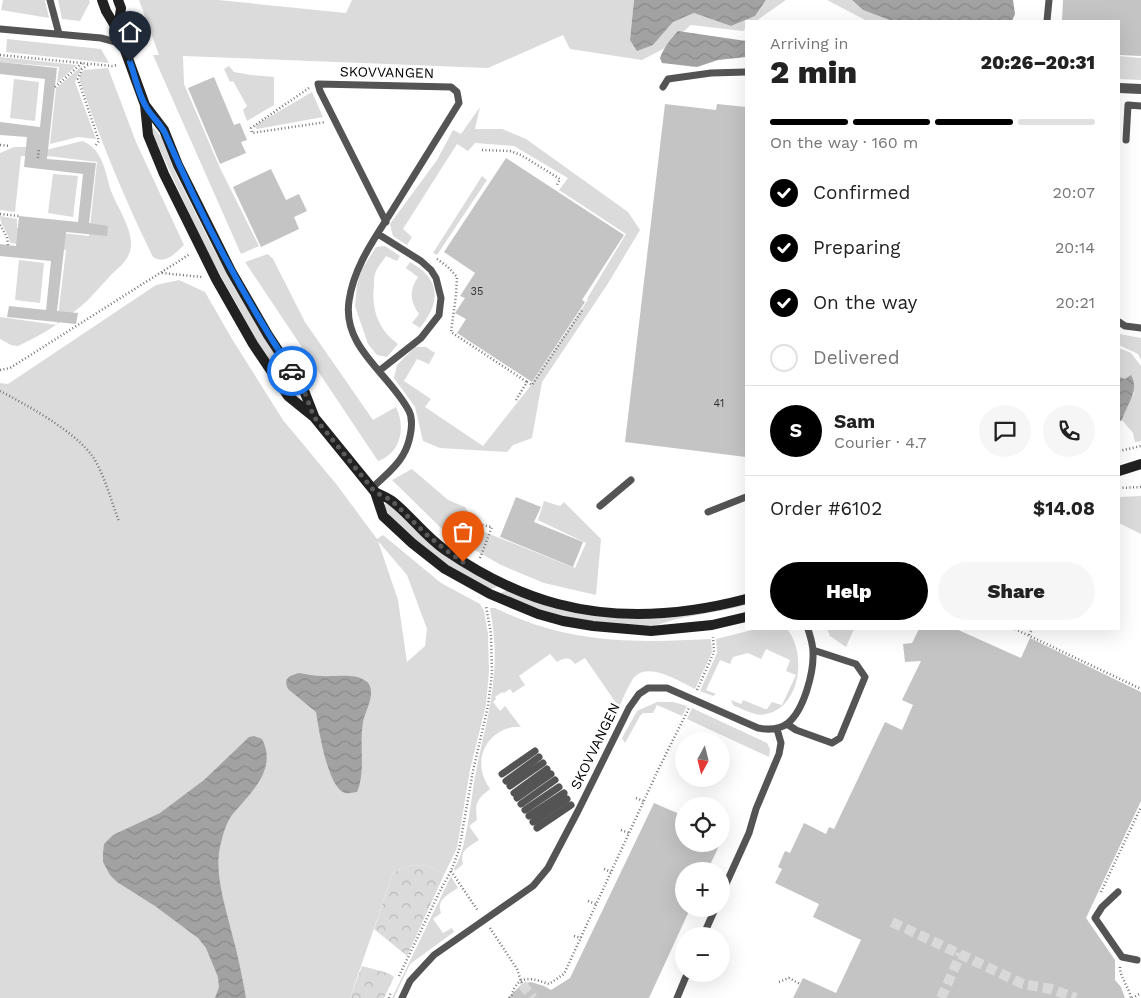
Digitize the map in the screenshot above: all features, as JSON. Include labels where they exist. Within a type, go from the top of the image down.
[{"type":"street","points":[[102,0],[118,31],[145,105],[148,135],[164,174],[216,279],[253,344],[288,396],[314,417],[373,490],[383,516],[412,543],[445,568],[490,594],[538,614],[593,626],[651,631],[712,625],[745,617]]},
{"type":"street","points":[[118,0],[121,8],[118,31]]},
{"type":"street","points":[[1120,88],[1141,89]]},
{"type":"street","points":[[145,105],[164,130],[178,165],[231,271],[268,335],[303,388],[314,417]]},
{"type":"street","points":[[1120,471],[1141,464]]},
{"type":"street","points":[[1120,471],[1141,470]]},
{"type":"street","points":[[373,490],[391,500],[426,534],[463,562],[507,585],[558,604],[588,610],[645,614],[720,606],[745,599]]},
{"type":"lane","points":[[50,0],[59,34]]},
{"type":"lane","points":[[1047,20],[1049,0]]},
{"type":"lane","points":[[0,29],[102,38],[123,44]]},
{"type":"lane","points":[[663,87],[668,79],[711,73],[745,72]]},
{"type":"lane","points":[[318,84],[386,222]]},
{"type":"lane","name":"SKOVVANGEN","points":[[318,84],[451,87],[457,92],[459,103],[363,256],[353,280],[348,303],[349,322],[354,336],[410,413],[409,438],[402,456],[373,490]]},
{"type":"lane","points":[[1126,140],[1128,105],[1141,106]]},
{"type":"lane","points":[[378,234],[421,261],[431,270],[436,278],[441,298],[439,315],[421,338],[379,371]]},
{"type":"lane","points":[[1120,323],[1125,326],[1141,328]]},
{"type":"lane","points":[[600,506],[631,480]]},
{"type":"lane","points":[[708,512],[745,497]]},
{"type":"lane","points":[[730,875],[749,833],[756,809],[779,754],[780,744],[776,729],[787,724],[801,704],[808,687],[812,670],[813,650],[808,630]]},
{"type":"lane","points":[[787,724],[796,730],[832,743],[840,738],[865,676],[856,664],[813,650]]},
{"type":"lane","name":"SKOVVANGEN","points":[[402,998],[410,981],[434,955],[533,886],[548,868],[629,708],[639,694],[648,688],[667,688],[694,698],[758,728],[776,729]]},
{"type":"lane","points":[[502,774],[553,778]]},
{"type":"lane","points":[[521,804],[553,778]]},
{"type":"lane","points":[[521,804],[553,778]]},
{"type":"lane","points":[[521,804],[553,778]]},
{"type":"lane","points":[[521,804],[553,778]]},
{"type":"lane","points":[[521,804],[553,778]]},
{"type":"lane","points":[[1118,892],[1102,907],[1095,918],[1122,957],[1137,960]]},
{"type":"lane","points":[[677,998],[684,982]]},
{"type":"path","points":[[0,55],[112,66],[130,62]]},
{"type":"path","points":[[55,87],[82,63]]},
{"type":"path","points":[[89,64],[82,69],[78,79],[99,141],[95,146]]},
{"type":"path","points":[[318,84],[308,88],[251,128],[252,132],[335,121]]},
{"type":"path","points":[[0,145],[10,146]]},
{"type":"path","points":[[38,158],[39,148]]},
{"type":"path","points":[[482,150],[510,151],[521,155],[560,179],[556,187]]},
{"type":"path","points":[[0,214],[19,216]]},
{"type":"path","points":[[0,225],[7,237],[8,245]]},
{"type":"path","points":[[0,370],[10,368],[200,248]]},
{"type":"path","points":[[434,257],[448,266],[456,277],[456,295],[451,332],[532,385],[583,309]]},
{"type":"path","points":[[161,273],[216,279]]},
{"type":"path","points":[[516,400],[527,382]]},
{"type":"path","points":[[0,391],[30,406],[72,436],[93,457],[119,522]]},
{"type":"path","points":[[1120,451],[1141,446]]},
{"type":"path","points":[[1120,488],[1141,487]]},
{"type":"path","points":[[473,553],[482,559],[492,527],[482,525]]},
{"type":"path","points":[[396,984],[459,850],[492,673],[491,634],[486,605],[490,594]]},
{"type":"path","points":[[509,998],[520,981],[533,978],[549,984],[564,974],[714,652],[712,625]]},
{"type":"path","points":[[1017,630],[1141,689]]},
{"type":"path","points":[[1028,635],[1031,630]]},
{"type":"path","points":[[636,798],[644,801]]},
{"type":"path","points":[[1104,887],[1141,807]]},
{"type":"path","points":[[621,830],[629,833]]},
{"type":"path","points":[[604,869],[611,872]]},
{"type":"path","points":[[588,901],[596,904]]},
{"type":"path","points":[[574,936],[580,938]]},
{"type":"path","points":[[1119,962],[1120,972],[1130,991],[1131,998],[1141,993]]},
{"type":"path","points":[[779,982],[789,978],[800,984]]},
{"type":"path","points":[[389,998],[392,991]]},
{"type":"green space","points":[[3,0],[45,0],[49,18],[1,10]]},
{"type":"green space","points":[[58,0],[89,0],[90,2],[80,21],[62,19]]},
{"type":"green space","points":[[139,0],[218,0],[346,13],[352,0],[634,0],[630,40],[653,45],[673,22],[694,13],[731,26],[745,20],[745,29],[743,31],[691,25],[663,49],[642,60],[570,49],[563,35],[488,68],[183,56],[184,84],[220,168],[259,246],[241,254],[153,55],[159,55]]},
{"type":"green space","points":[[766,0],[786,0],[757,20],[745,20],[755,16]]},
{"type":"green space","points":[[827,0],[852,0],[863,10],[889,20],[865,20]]},
{"type":"green space","points":[[7,39],[101,49],[109,63],[6,52]]},
{"type":"green space","points":[[1120,56],[1141,58],[1141,80],[1120,79]]},
{"type":"green space","points":[[0,57],[77,65],[57,83],[59,67],[0,62]]},
{"type":"green space","points":[[82,66],[75,82],[96,139],[78,137],[50,144],[56,88]]},
{"type":"green space","points":[[229,66],[234,72],[274,77],[274,105],[247,121],[243,110],[247,106],[233,81],[230,82],[224,69]]},
{"type":"green space","points":[[108,68],[136,142],[184,245],[166,259],[162,260],[153,257],[114,170],[80,81],[80,75],[84,70]]},
{"type":"green space","points":[[14,79],[39,82],[35,121],[10,118]]},
{"type":"green space","points":[[312,92],[323,117],[257,129],[254,126]]},
{"type":"green space","points":[[480,107],[475,129],[502,129],[526,139],[628,212],[640,230],[607,285],[542,382],[532,438],[513,445],[507,452],[440,448],[423,441],[415,407],[394,378],[397,365],[415,347],[426,347],[435,353],[429,364],[417,359],[404,381],[431,399],[425,407],[483,446],[528,389],[587,301],[626,234],[559,190],[568,178],[514,146],[475,143],[468,151],[457,144],[403,229],[412,237],[407,245],[393,236],[390,224],[437,160],[453,130],[461,134]]},
{"type":"green space","points":[[154,128],[162,138],[176,174],[236,290],[298,389],[294,393],[288,388],[257,341],[204,246],[151,130]]},
{"type":"green space","points":[[82,141],[89,144],[102,160],[110,188],[129,230],[131,249],[124,262],[88,300],[57,324],[66,250],[10,243],[0,216],[17,219],[17,228],[89,236],[97,162],[40,155],[42,151]]},
{"type":"green space","points":[[14,147],[27,147],[35,156],[21,156],[15,212],[0,210],[0,153]]},
{"type":"green space","points":[[53,174],[78,176],[73,217],[48,213]]},
{"type":"green space","points":[[482,176],[487,180],[437,255],[433,253]]},
{"type":"green space","points":[[385,246],[400,256],[397,261],[386,256],[374,277],[373,294],[377,318],[385,332],[398,344],[387,357],[377,355],[368,344],[355,306],[357,285],[361,271],[376,247]]},
{"type":"green space","points":[[268,254],[273,259],[305,322],[373,420],[396,407],[401,423],[401,431],[396,446],[386,457],[378,461],[245,262]]},
{"type":"green space","points":[[19,260],[44,263],[40,303],[15,300]]},
{"type":"green space","points":[[410,262],[424,272],[434,288],[435,295],[432,309],[420,328],[412,323],[419,314],[412,300],[413,287],[418,277],[406,268]]},
{"type":"green space","points":[[179,280],[205,292],[283,420],[337,485],[377,539],[383,535],[441,583],[480,604],[484,611],[488,634],[489,672],[486,705],[470,770],[457,848],[444,875],[427,865],[406,866],[393,873],[350,998],[0,998],[0,383],[8,384],[156,285]],"holes":[[[378,541],[407,575],[427,629],[425,646],[407,662],[398,600]]]},
{"type":"green space","points":[[0,317],[56,325],[18,346],[11,345],[0,339]]},
{"type":"green space","points":[[1120,334],[1141,338],[1141,360],[1138,354],[1120,345]]},
{"type":"green space","points":[[1120,348],[1131,353],[1141,366],[1141,441],[1135,442],[1133,433],[1122,420],[1125,409],[1134,393],[1125,379],[1120,377]]},
{"type":"green space","points":[[412,469],[448,500],[465,507],[474,523],[482,531],[575,568],[586,543],[538,520],[544,501],[560,506],[564,502],[601,539],[596,595],[544,583],[501,565],[456,539],[442,529],[392,480]]},
{"type":"green space","points":[[1141,496],[1141,534],[1120,524],[1120,497]]},
{"type":"green space","points":[[387,502],[414,529],[499,586],[489,590],[431,553],[404,531],[393,519],[383,506]]},
{"type":"green space","points":[[507,590],[624,618],[652,619],[682,616],[745,601],[745,605],[676,619],[651,627],[622,626],[565,617],[498,594]]},
{"type":"green space","points":[[490,608],[495,608],[548,629],[575,635],[654,641],[711,639],[712,652],[695,689],[662,674],[644,672],[637,675],[631,682],[612,719],[606,711],[616,703],[585,658],[575,664],[567,659],[557,662],[550,654],[519,676],[525,685],[513,693],[510,689],[504,693],[502,692],[495,697],[496,699],[493,702],[500,711],[505,706],[521,727],[513,727],[497,733],[486,746],[481,762],[484,778],[490,789],[479,799],[476,810],[477,820],[469,826],[479,840],[466,849],[462,855],[463,864],[455,871],[454,868],[462,850],[465,837],[493,686],[495,649]]},
{"type":"green space","points":[[752,630],[788,630],[797,651],[798,665],[797,678],[787,701],[778,709],[762,715],[733,705],[731,700],[741,704],[743,700],[765,709],[772,702],[782,705],[796,675],[786,671],[790,660],[766,649],[761,659],[748,653],[733,657],[730,664],[720,660],[706,690],[716,694],[713,696],[700,691],[717,653],[716,639]]},
{"type":"green space","points":[[827,630],[854,630],[846,647],[830,636]]},
{"type":"green space","points":[[657,702],[673,702],[687,706],[682,716],[657,705],[653,713],[643,713],[625,743],[622,738],[637,711]]},
{"type":"green space","points":[[692,708],[767,743],[770,749],[769,757],[730,739],[730,732],[715,732],[687,719]]},
{"type":"green space","points":[[427,865],[444,875],[407,956],[374,929],[393,873],[406,866]]},
{"type":"green space","points":[[451,876],[458,888],[444,898],[440,904],[441,913],[433,919],[443,933],[452,928],[454,932],[410,964],[394,998],[392,998]]},
{"type":"green space","points":[[362,966],[388,973],[394,977],[384,998],[350,998]]},
{"type":"water","points":[[634,0],[766,0],[755,16],[731,26],[694,13],[673,22],[653,45],[637,51],[630,40]]},
{"type":"water","points":[[852,0],[1013,0],[1015,14],[1012,20],[889,20],[863,10]]},
{"type":"water","points":[[678,31],[745,41],[745,57],[718,60],[697,67],[662,63],[660,58]]},
{"type":"water","points":[[1131,375],[1134,386],[1132,397],[1120,421],[1120,377],[1125,379]]},
{"type":"water","points":[[299,673],[319,676],[355,677],[366,681],[369,685],[371,696],[363,722],[362,767],[357,792],[345,793],[333,780],[325,757],[316,712],[288,689],[286,682],[288,678]]},
{"type":"water","points":[[254,736],[262,739],[267,761],[260,780],[228,822],[220,847],[218,868],[246,998],[215,998],[219,987],[218,977],[206,948],[198,938],[155,906],[117,882],[110,875],[103,862],[104,844],[113,835],[160,813],[204,780],[249,737]]},
{"type":"building","points":[[1063,0],[1141,0],[1141,56],[1120,55],[1120,20],[1062,20]]},
{"type":"building","points":[[0,62],[57,68],[47,159],[96,163],[89,223],[108,226],[107,236],[66,232],[57,311],[78,313],[76,324],[7,317],[9,306],[46,310],[51,261],[0,256],[0,244],[16,246],[19,216],[78,222],[83,174],[24,167],[27,137],[0,135],[0,122],[40,127],[45,79],[0,74]]},
{"type":"building","points":[[214,77],[234,125],[240,123],[247,140],[241,142],[246,153],[220,164],[188,88]]},
{"type":"building","points":[[665,104],[716,110],[717,104],[745,107],[745,457],[625,442]]},
{"type":"building","points":[[506,158],[624,235],[582,300],[585,302],[532,382],[457,333],[466,319],[455,313],[465,298],[460,296],[475,273],[444,252]]},
{"type":"building","points":[[271,169],[286,200],[299,194],[307,211],[294,217],[299,229],[261,247],[233,187]]},
{"type":"building","points":[[516,497],[541,507],[534,522],[583,542],[573,567],[500,537]]},
{"type":"building","points":[[918,630],[958,630],[1021,658],[1030,638],[1141,692],[1141,801],[1086,918],[1115,960],[1115,980],[1121,987],[1125,998],[793,998],[803,978],[836,993],[861,940],[813,917],[819,904],[775,883],[782,869],[778,867],[785,851],[790,853],[804,823],[826,834],[829,827],[834,829],[885,722],[902,730],[913,705],[902,700],[921,661],[905,662],[903,644],[912,643]]},
{"type":"building","points":[[654,803],[675,812],[675,852],[716,852],[711,862],[675,862],[675,917],[686,917],[682,927],[675,927],[675,942],[649,998],[508,998],[522,984],[531,982],[551,990],[570,978]]},
{"type":"tunnel","points":[[892,922],[1023,984],[1051,989],[1076,998]]},
{"type":"tunnel","points":[[941,998],[961,954]]},
{"type":"tunnel","points":[[522,984],[533,998]]},
{"type":"way so far","points":[[292,371],[303,388],[314,417],[375,492],[391,500],[426,534],[463,562]]},
{"type":"route","points":[[130,62],[145,105],[164,130],[178,165],[214,239],[268,335],[292,371]]}]
